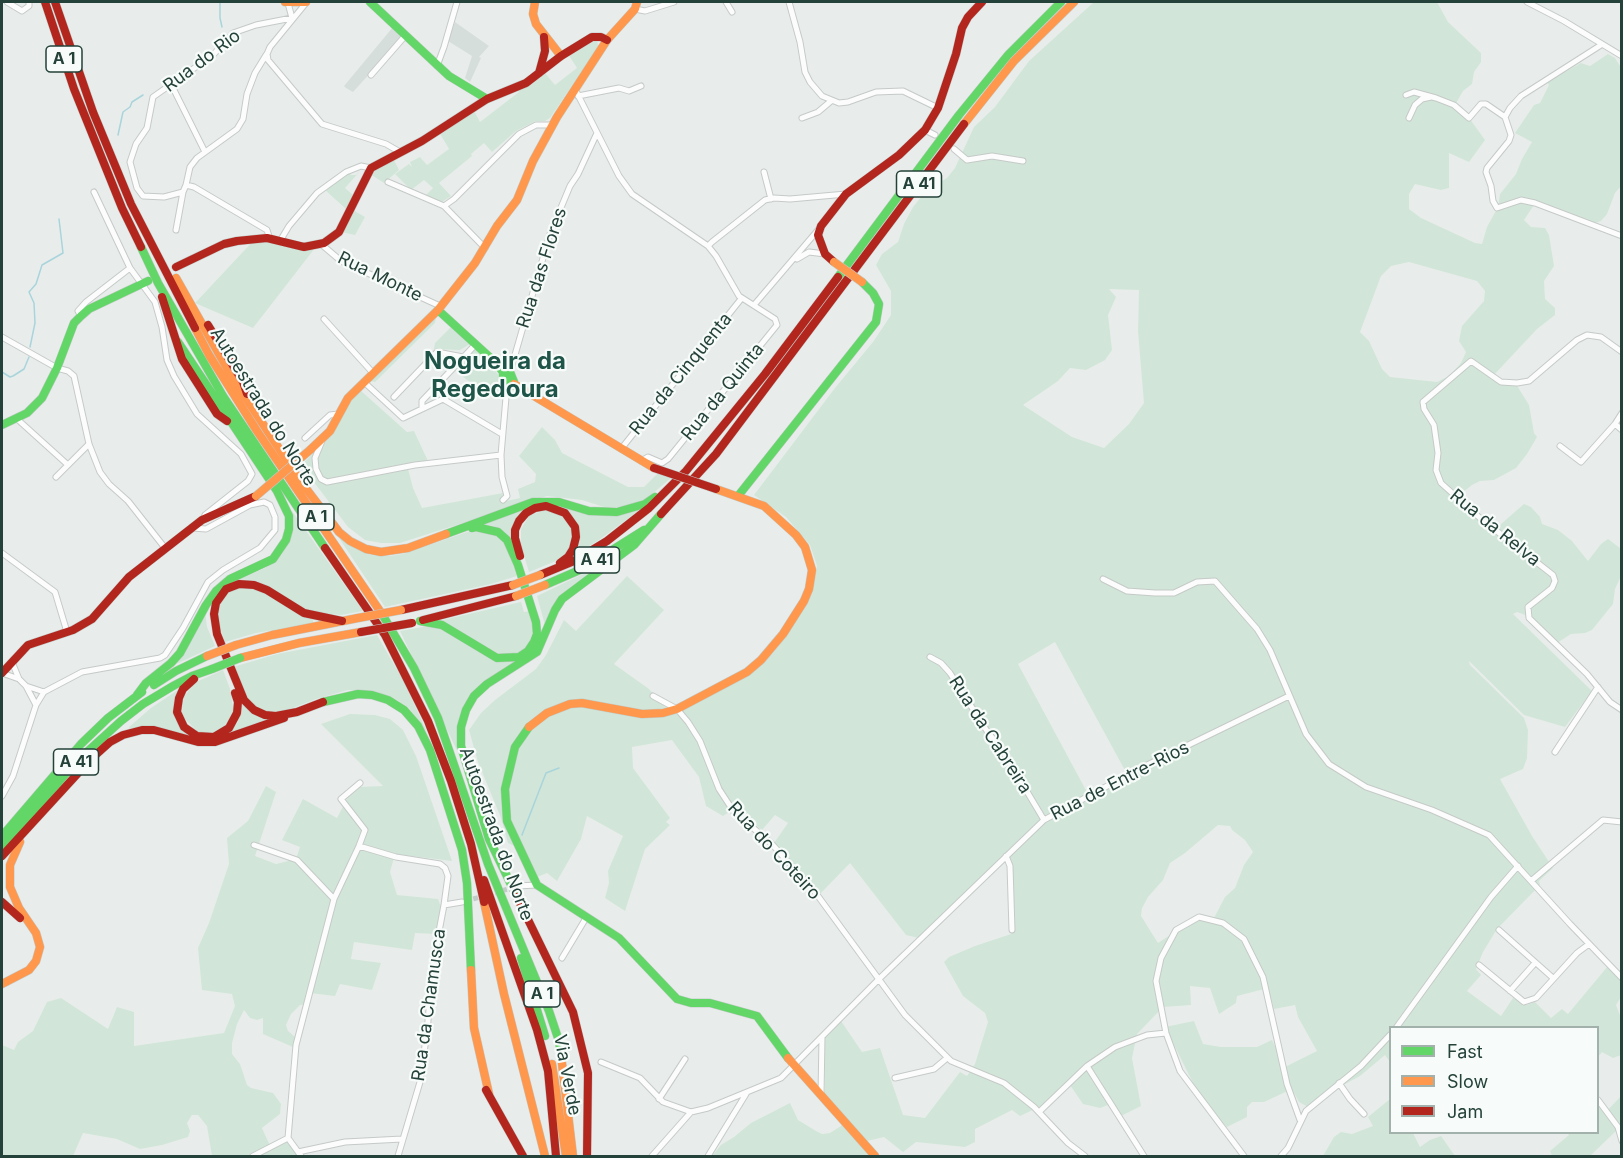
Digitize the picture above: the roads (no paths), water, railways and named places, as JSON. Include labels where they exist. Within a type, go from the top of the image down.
[{"type":"main road","name":"Autoestrada do Norte","points":[[45,2],[74,89],[104,165],[158,284],[242,426],[385,635],[429,721],[471,844],[504,994],[545,1156]]},
{"type":"main road","name":"Autoestrada do Norte","points":[[55,2],[93,112],[131,204],[209,355],[257,431],[395,634],[438,718],[488,864],[549,1011],[559,1041],[573,1156]]},
{"type":"main road","points":[[286,2],[307,2]]},
{"type":"main road","points":[[369,2],[449,76],[487,99]]},
{"type":"main road","points":[[536,2],[533,14],[549,47],[561,56]]},
{"type":"main road","points":[[738,496],[876,322],[879,315],[879,304],[873,293],[825,254],[818,235],[821,226],[846,194],[899,155],[925,130],[938,108],[962,28],[968,17],[982,2]]},
{"type":"main road","name":"A 41","points":[[2,836],[5,828],[81,744],[108,718],[137,695],[176,671],[236,645],[513,585],[552,571],[607,541],[642,514],[668,490],[706,448],[765,374],[980,89],[1008,55],[1061,2]]},
{"type":"main road","name":"A 41","points":[[2,847],[77,761],[100,739],[143,704],[192,676],[240,658],[299,643],[416,622],[516,596],[600,559],[646,529],[716,454],[1014,61],[1074,2]]},
{"type":"main road","points":[[2,673],[28,645],[67,632],[92,619],[129,577],[165,548],[202,520],[256,496],[330,431],[348,398],[439,308],[485,248],[497,226],[518,200],[533,161],[553,125],[607,40],[636,5]]},
{"type":"main road","points":[[546,63],[592,37],[607,40]]},
{"type":"main road","points":[[176,267],[224,244],[254,238],[270,239],[304,247],[321,244],[332,238],[339,232],[371,168],[487,99],[526,83],[539,73],[546,63],[549,47]]},
{"type":"main road","points":[[131,204],[149,229],[220,359],[301,482],[339,532],[366,549],[381,552],[408,548],[476,526],[498,532],[507,540],[518,565],[536,622],[537,634],[528,651],[519,657],[497,658],[442,625],[416,622]]},
{"type":"main road","points":[[2,425],[36,406],[57,368],[74,323],[81,316],[89,309],[145,282]]},
{"type":"main road","points":[[137,695],[146,683],[180,653],[216,591],[230,579],[273,559],[286,540],[289,529],[289,516],[283,501],[178,342],[165,310],[158,284]]},
{"type":"main road","points":[[439,308],[507,372],[511,385],[654,468],[764,506],[801,540],[811,563],[812,578],[809,589],[804,602],[783,634],[761,660],[733,681],[677,708],[663,712],[642,714],[582,703],[558,707],[536,720],[520,738],[512,757],[504,799],[507,821],[537,885],[625,943],[677,999],[691,1003],[710,1003],[757,1016],[794,1065],[875,1156]]},
{"type":"main road","points":[[438,538],[533,502],[559,501],[589,511],[617,512],[645,504],[668,490]]},
{"type":"main road","points":[[530,657],[541,635],[541,621],[517,548],[515,530],[526,513],[546,506],[565,513],[575,527],[576,537],[568,557],[552,571]]},
{"type":"main road","points":[[587,1156],[588,1073],[577,1052],[570,1023],[573,1012],[489,839],[461,746],[461,727],[466,710],[474,696],[486,684],[537,652],[562,599],[634,545],[646,529]]},
{"type":"main road","points":[[297,712],[276,716],[265,715],[254,710],[244,700],[218,634],[214,614],[216,603],[226,589],[239,584],[254,585],[304,612],[342,621]]},
{"type":"main road","points":[[200,674],[183,689],[177,712],[184,727],[190,732],[205,738],[214,737],[222,734],[234,722],[238,702],[210,626],[209,609],[216,591]]},
{"type":"main road","name":"A 41","points":[[2,856],[120,729],[164,692]]},
{"type":"main road","points":[[103,748],[123,735],[142,730],[166,733],[198,742],[215,742],[328,700],[358,694],[388,700],[404,710],[418,726],[430,750],[462,850],[474,1028],[472,1035],[485,1089],[523,1156]]},
{"type":"main road","points":[[2,984],[28,970],[36,961],[39,952],[38,938],[16,902],[9,882],[12,859],[25,833]]},
{"type":"main road","name":"Via Verde","points":[[471,844],[537,1029],[548,1071],[556,1156]]},
{"type":"main road","name":"Via Verde","points":[[488,864],[538,1009],[555,1078],[566,1156]]},
{"type":"main road","points":[[2,902],[15,912],[28,929],[34,944],[33,953],[26,965],[2,979]]},
{"type":"street","points":[[7,2],[22,11],[29,6],[29,2]]},
{"type":"street","points":[[286,2],[292,18]]},
{"type":"street","points":[[176,230],[190,167],[205,152],[237,129],[243,119],[247,94],[255,73],[270,47],[307,2]]},
{"type":"street","points":[[437,66],[457,2]]},
{"type":"street","points":[[636,5],[645,11],[671,2]]},
{"type":"street","points":[[726,2],[732,12]]},
{"type":"street","points":[[1527,2],[1622,56]]},
{"type":"street","points":[[791,3],[805,72],[817,92],[839,103],[876,92],[903,91],[938,108]]},
{"type":"street","name":"Rua do Rio","points":[[183,192],[164,197],[143,196],[137,188],[130,162],[136,144],[147,128],[153,97],[213,55],[233,33],[264,23],[292,18]]},
{"type":"street","points":[[371,75],[405,36]]},
{"type":"street","points":[[1505,117],[1521,96],[1600,45]]},
{"type":"street","points":[[267,54],[268,60],[322,124],[386,144],[400,152]]},
{"type":"street","points":[[171,84],[205,152]]},
{"type":"street","points":[[574,95],[619,88],[629,92],[641,86]]},
{"type":"street","points":[[1406,95],[1414,92],[1432,96],[1454,105],[1469,118],[1481,104],[1486,104],[1505,117],[1511,135],[1509,141],[1486,172],[1497,208],[1521,200],[1535,203],[1622,236]]},
{"type":"street","points":[[574,95],[583,105],[619,176],[632,194],[708,246],[741,298],[754,305],[821,226]]},
{"type":"street","points":[[1409,118],[1415,105],[1422,99],[1432,96]]},
{"type":"street","points":[[802,118],[818,112],[831,101]]},
{"type":"street","points":[[444,206],[454,199],[519,134],[536,125],[553,125]]},
{"type":"street","points":[[925,130],[935,135]]},
{"type":"street","name":"Rua das Flores","points":[[507,372],[550,234],[570,186],[597,133]]},
{"type":"street","points":[[954,149],[967,160],[992,156],[1023,161]]},
{"type":"street","points":[[280,241],[289,226],[317,193],[346,172],[361,166],[371,168]]},
{"type":"street","points":[[764,172],[771,199]]},
{"type":"street","points":[[388,182],[444,206],[485,248]]},
{"type":"street","points":[[186,185],[211,196],[267,230],[270,239]]},
{"type":"street","points":[[94,192],[130,268],[145,282],[155,302],[167,360],[174,376],[197,414],[241,454],[252,474],[248,481],[205,515],[202,520]]},
{"type":"street","points":[[708,246],[765,200],[790,200],[846,194]]},
{"type":"street","points":[[805,244],[814,241],[821,243]]},
{"type":"street","points":[[793,261],[821,243]]},
{"type":"street","name":"Rua Monte","points":[[321,244],[341,261],[439,308]]},
{"type":"street","points":[[809,252],[825,254]]},
{"type":"street","points":[[81,316],[78,311],[86,302],[130,268]]},
{"type":"street","name":"Rua da Cinquenta","points":[[621,449],[741,298]]},
{"type":"street","name":"Rua da Quinta","points":[[641,461],[648,457],[662,463],[668,459],[773,331],[777,325],[775,319],[754,305]]},
{"type":"street","points":[[324,319],[373,373]]},
{"type":"street","name":"Rua da Relva","points":[[1598,687],[1529,618],[1528,607],[1552,588],[1555,581],[1553,575],[1441,483],[1436,470],[1438,453],[1434,425],[1424,409],[1423,402],[1471,361],[1501,382],[1517,383],[1529,381],[1577,340],[1587,335],[1601,337],[1622,352]]},
{"type":"street","points":[[2,337],[74,376],[89,444],[100,472],[109,484],[128,501],[165,548]]},
{"type":"street","points":[[422,409],[422,401],[476,344]]},
{"type":"street","points":[[394,397],[436,352],[463,357]]},
{"type":"street","points":[[364,382],[403,418],[443,399],[502,434]]},
{"type":"street","points":[[503,500],[507,496],[502,477],[502,434],[511,385]]},
{"type":"street","points":[[1560,446],[1581,462],[1622,413]]},
{"type":"street","points":[[305,438],[330,415],[339,414]]},
{"type":"street","points":[[16,418],[68,465]]},
{"type":"street","points":[[1615,424],[1622,430]]},
{"type":"street","points":[[322,439],[315,458],[316,470],[321,479],[327,482],[415,465],[501,455]]},
{"type":"street","points":[[56,477],[89,444]]},
{"type":"street","points":[[3,795],[20,757],[36,705],[44,692],[82,672],[160,658],[165,655],[183,628],[208,582],[223,570],[260,548],[275,530],[275,517],[270,505],[264,502],[250,505],[206,529],[191,528]]},
{"type":"street","points":[[2,553],[55,592],[67,632]]},
{"type":"street","points":[[1103,579],[1127,591],[1155,593],[1174,593],[1197,582],[1215,580],[1257,629],[1270,650],[1306,734],[1329,764],[1366,787],[1441,814],[1489,835],[1622,978]]},
{"type":"street","name":"Rua da Cabreira","points":[[930,657],[941,663],[950,673],[1004,753],[1044,820]]},
{"type":"street","points":[[12,662],[19,679],[26,686],[36,705]]},
{"type":"street","points":[[2,673],[19,679]]},
{"type":"street","points":[[26,686],[44,692]]},
{"type":"street","points":[[1555,752],[1598,687],[1610,702],[1622,710]]},
{"type":"street","name":"Rua do Coteiro","points":[[653,696],[677,708],[700,741],[718,789],[734,812],[771,843],[815,892],[905,1015],[951,1061],[1004,1083],[1039,1112],[1068,1143],[1085,1156]]},
{"type":"street","name":"Rua de Entre-Rios","points":[[691,1112],[746,1094],[781,1078],[879,979],[1044,820],[1137,770],[1289,696]]},
{"type":"street","points":[[360,783],[341,799],[365,830],[334,899],[296,1045],[288,1138],[299,1154],[345,1142],[402,1139]]},
{"type":"street","points":[[1531,881],[1603,820],[1622,822]]},
{"type":"street","points":[[254,845],[297,860],[334,899]]},
{"type":"street","points":[[359,846],[396,857],[440,864],[445,868],[448,876],[444,905]]},
{"type":"street","points":[[1006,856],[1010,866],[1012,930]]},
{"type":"street","points":[[1397,1026],[1491,897],[1518,866]]},
{"type":"street","points":[[531,876],[520,885],[537,885]]},
{"type":"street","name":"Rua da Chamusca","points":[[398,1156],[422,1070],[434,958],[444,905],[462,902]]},
{"type":"street","points":[[1244,1156],[1180,1071],[1166,1033],[1156,981],[1161,958],[1176,930],[1199,917],[1223,923],[1244,939],[1263,977],[1287,1084],[1300,1120]]},
{"type":"street","points":[[562,958],[586,918]]},
{"type":"street","points":[[1499,930],[1553,978]]},
{"type":"street","points":[[1479,965],[1524,1002],[1536,998],[1577,953],[1589,944]]},
{"type":"street","points":[[1510,990],[1535,963]]},
{"type":"street","points":[[1039,1112],[1087,1066],[1115,1047],[1147,1035],[1166,1033]]},
{"type":"street","points":[[1281,1156],[1288,1148],[1306,1110],[1369,1058],[1389,1036]]},
{"type":"street","points":[[821,1097],[822,1037]]},
{"type":"street","points":[[895,1078],[934,1069],[948,1058]]},
{"type":"street","points":[[659,1099],[685,1059]]},
{"type":"street","points":[[601,1062],[640,1078],[659,1099],[691,1112],[652,1156]]},
{"type":"street","points":[[1087,1066],[1144,1156]]},
{"type":"street","points":[[1339,1083],[1364,1114]]},
{"type":"street","points":[[708,1156],[746,1094]]},
{"type":"street","points":[[1599,1101],[1618,1127],[1622,1141]]},
{"type":"street","points":[[254,1156],[288,1138]]},
{"type":"waterway","points":[[220,2],[222,27]]},
{"type":"waterway","points":[[118,135],[123,112],[143,95]]},
{"type":"waterway","points":[[30,347],[35,323],[34,303],[29,292],[36,284],[42,265],[63,253],[59,219]]},
{"type":"waterway","points":[[2,372],[10,377],[13,376],[24,369],[29,357]]},
{"type":"waterway","points":[[522,835],[546,773],[559,768]]},
{"type":"tunnel","points":[[466,901],[515,887]]},
{"type":"district","name":"Nogueira da Regedoura","points":[[495,376]]}]
